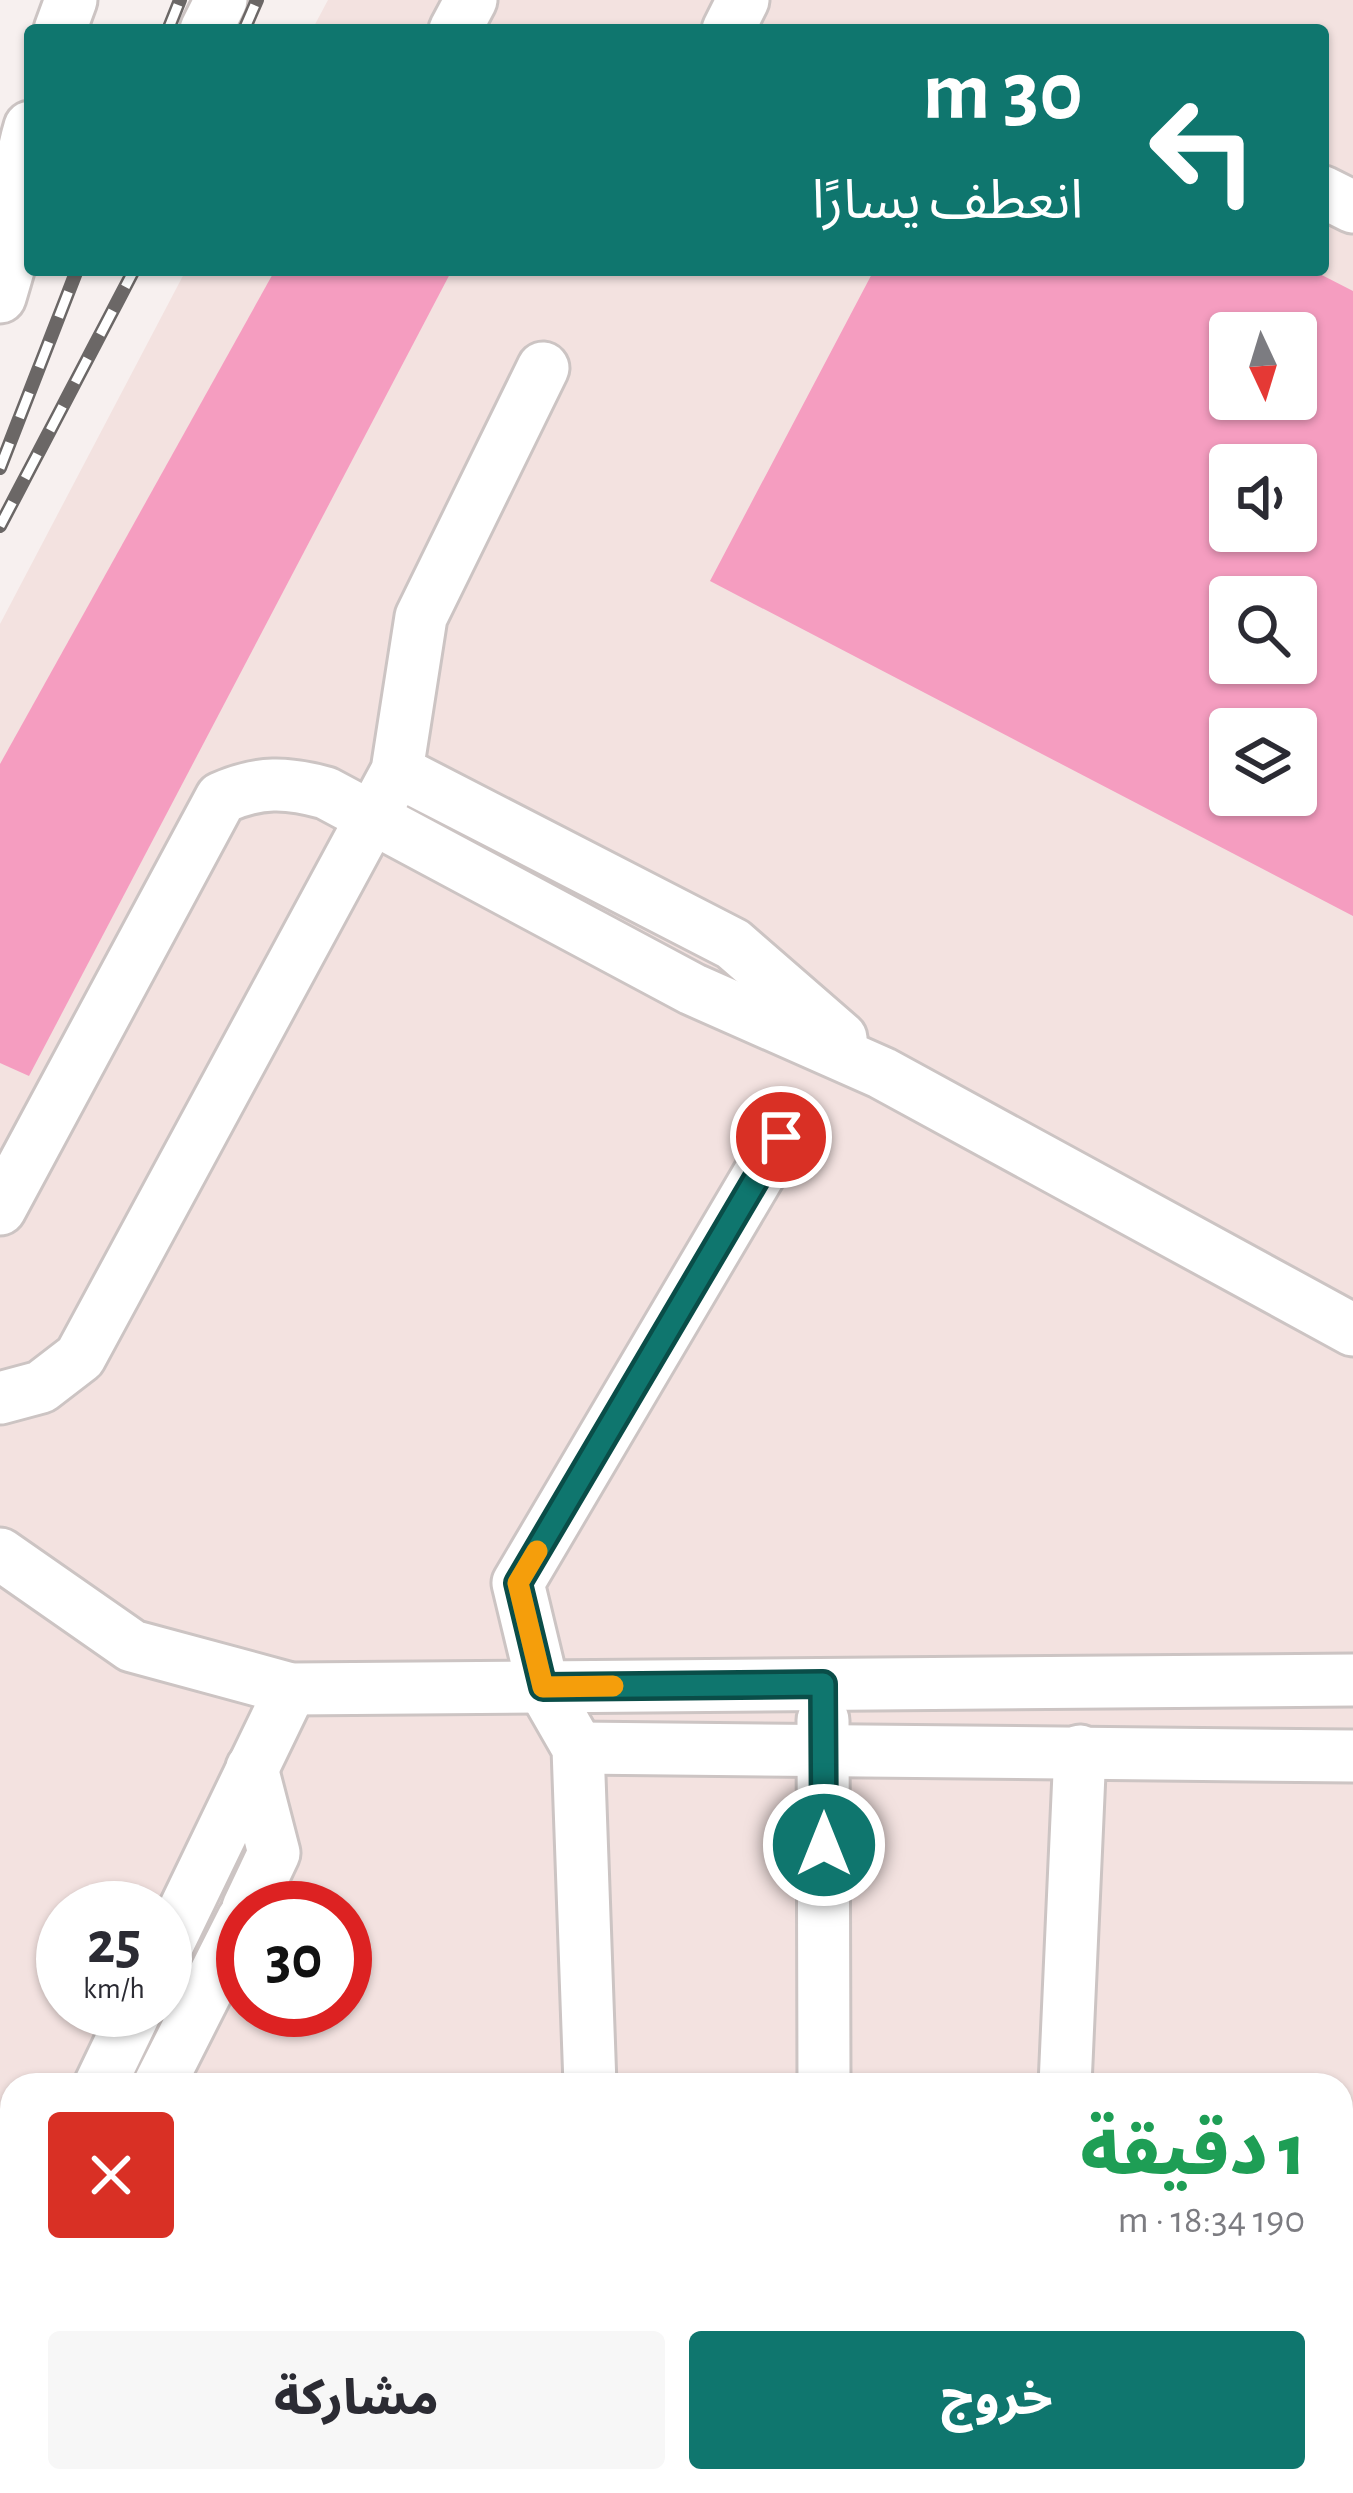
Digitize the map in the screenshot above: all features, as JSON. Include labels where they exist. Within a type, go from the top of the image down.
[{"type":"street","points":[[0,298],[16,221],[24,147]]},
{"type":"street","points":[[0,1398],[41,1387],[80,1357],[397,771],[421,617],[543,368]]},
{"type":"street","points":[[397,771],[734,944],[882,1073]]},
{"type":"street","points":[[0,1210],[13,1152],[221,798],[251,784],[292,783],[326,793],[692,989],[882,1073],[1353,1330]]},
{"type":"street","points":[[590,2073],[578,1748],[543,1687],[518,1583],[781,1137]]},
{"type":"street","points":[[0,1554],[132,1646],[291,1689],[1353,1680]]},
{"type":"street","points":[[823,1684],[824,2073]]},
{"type":"street","points":[[192,1894],[291,1689]]},
{"type":"street","points":[[578,1748],[1353,1756]]},
{"type":"street","points":[[1066,2073],[1080,1751]]},
{"type":"street","points":[[252,1768],[274,1853],[261,1881]]},
{"type":"street","points":[[214,1849],[238,1830],[263,1833],[274,1853]]},
{"type":"street","points":[[165,2073],[216,1972]]},
{"type":"street","points":[[106,2073],[123,2037]]},
{"type":"shaded area","points":[[328,0],[1353,0],[1353,2073],[0,2073],[0,624],[183,276],[1329,276],[1329,24],[315,24]]},
{"type":"building","points":[[272,276],[449,276],[29,1076],[0,1063],[0,764]]},
{"type":"building","points":[[871,276],[1324,276],[1353,291],[1353,916],[710,581]]},
{"type":"railway","points":[[170,24],[180,0]]},
{"type":"railway","points":[[247,24],[257,0]]},
{"type":"railway","points":[[0,468],[75,276]]},
{"type":"railway","points":[[0,526],[131,276]]},
{"type":"slow traffic","points":[[537,1551],[518,1583],[543,1687],[613,1686]]},
{"type":"route","points":[[781,1137],[518,1583],[543,1687],[823,1684],[824,1845]]}]
